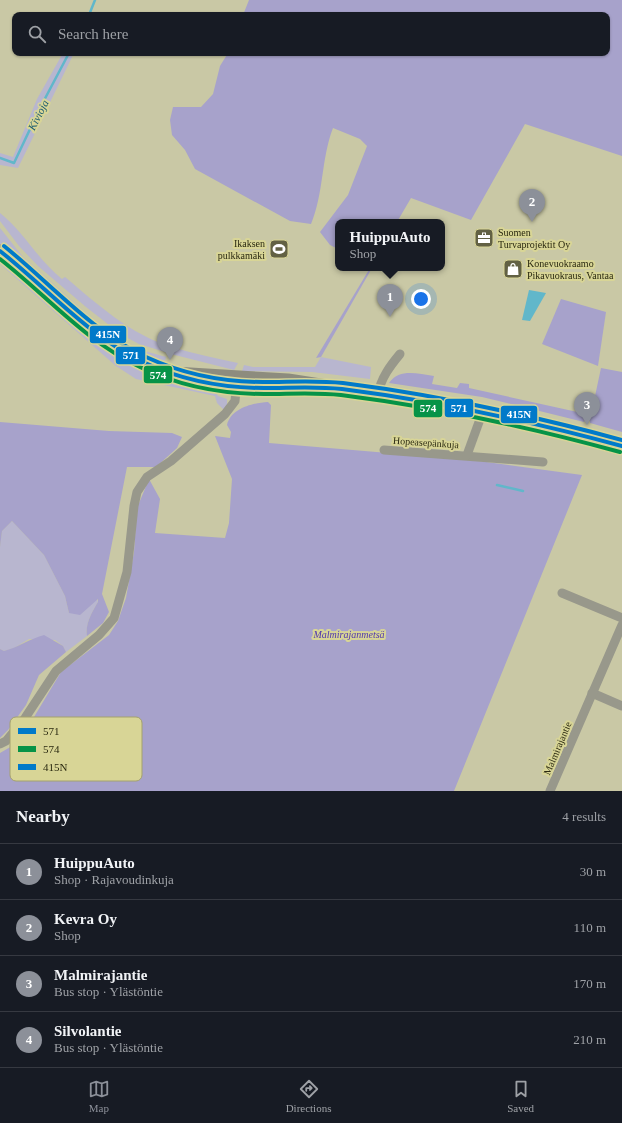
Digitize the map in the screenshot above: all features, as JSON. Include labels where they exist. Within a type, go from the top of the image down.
[{"type":"main road","points":[[0,251],[101,337],[143,362],[174,373],[237,383],[288,380],[483,411],[546,425],[622,446]]},
{"type":"street","points":[[378,394],[380,383],[390,365],[400,354]]},
{"type":"street","points":[[26,717],[56,671],[99,635],[114,618],[126,572],[137,492],[147,478],[171,461],[225,414],[235,401],[237,383]]},
{"type":"street","name":"Hopeasepänkuja","points":[[467,455],[483,411]]},
{"type":"street","name":"Hopeasepänkuja","points":[[384,450],[467,455],[543,462]]},
{"type":"street","points":[[562,593],[622,618]]},
{"type":"street","name":"Malmirajantie","points":[[550,791],[622,625]]},
{"type":"street","points":[[592,693],[622,706]]},
{"type":"street","points":[[0,744],[6,741],[10,736]]},
{"type":"shaded area","points":[[61,56],[73,56],[18,168],[0,165],[0,153],[13,157],[37,99]]},
{"type":"shaded area","points":[[0,213],[9,221],[53,271],[62,279],[65,277],[115,318],[142,335],[157,342],[197,354],[238,363],[234,370],[139,344],[122,335],[86,307],[38,266],[19,246],[0,221]]},
{"type":"shaded area","points":[[0,228],[23,257],[99,325],[134,348],[166,357],[165,361],[145,357],[115,342],[0,245]]},
{"type":"shaded area","points":[[0,257],[160,375],[187,383],[214,388],[218,396],[227,399],[227,407],[224,410],[217,403],[215,396],[136,379],[116,366],[0,264]]},
{"type":"shaded area","points":[[321,357],[371,367],[370,379],[312,372],[242,371],[244,365],[253,367],[315,367]]},
{"type":"shaded area","points":[[504,407],[577,425],[559,424],[503,409]]},
{"type":"shaded area","points":[[12,521],[44,555],[65,596],[69,613],[97,599],[98,602],[88,623],[87,636],[66,652],[63,646],[55,640],[29,639],[14,648],[4,651],[0,649],[0,547],[2,531]]},
{"type":"green space","points":[[249,0],[622,0],[622,156],[525,124],[471,220],[411,198],[399,219],[335,219],[335,248],[330,245],[320,232],[348,195],[367,146],[360,139],[333,128],[326,152],[318,200],[311,224],[290,221],[195,169],[185,150],[172,135],[170,120],[173,107],[201,107],[213,94],[220,66],[226,56],[610,56],[610,12],[244,12]]},
{"type":"green space","points":[[368,271],[370,271],[321,357],[316,358]]},
{"type":"green space","points":[[561,299],[606,312],[598,366],[542,344]]},
{"type":"green space","points":[[601,368],[622,372],[622,432],[590,423],[590,421],[585,420],[584,422],[482,397],[389,383],[398,375],[409,373],[434,376],[432,384],[457,388],[460,383],[469,384],[469,388],[591,415]]},
{"type":"green space","name":"Malmirajanmetsä","points":[[268,402],[271,405],[269,443],[472,460],[582,475],[454,791],[0,791],[0,753],[10,747],[10,781],[142,781],[142,717],[34,717],[61,672],[109,635],[118,621],[126,598],[134,552],[137,508],[149,479],[160,499],[155,533],[225,538],[229,523],[232,479],[215,436],[230,438],[231,432],[227,425],[229,419],[233,414],[243,408]]},
{"type":"green space","points":[[0,422],[109,431],[172,433],[182,437],[177,448],[156,467],[127,467],[102,594],[109,612],[103,623],[87,636],[88,623],[98,599],[80,615],[69,613],[65,596],[44,555],[12,521],[2,531],[0,547]]},
{"type":"green space","points":[[44,635],[63,646],[66,652],[39,675],[26,705],[17,717],[10,717],[10,727],[0,738],[0,649],[4,651]]},
{"type":"water","points":[[529,290],[546,293],[530,321],[522,320]]},
{"type":"waterway","name":"Kivioja","points":[[90,12],[95,0]]},
{"type":"waterway","name":"Kivioja","points":[[0,158],[14,163],[40,108],[67,56]]},
{"type":"waterway","points":[[497,485],[523,491]]},
{"type":"transit line","name":"415N","points":[[4,246],[72,306],[107,334],[146,357],[174,368],[218,379],[248,382],[333,382],[414,393],[518,414],[622,440]]},
{"type":"transit line","name":"571","points":[[0,251],[68,311],[104,339],[143,362],[172,374],[218,385],[249,388],[332,388],[412,399],[518,420],[622,446]]},
{"type":"transit line","name":"574","points":[[0,259],[102,345],[120,357],[140,367],[155,374],[185,384],[201,388],[248,394],[331,394],[412,405],[517,426],[620,452]]},
{"type":"place","name":"Kevra Oy","points":[[532,222]]},
{"type":"place","name":"Suomen Turvaprojektit Oy","points":[[484,238]]},
{"type":"place","name":"Ikaksen pulkkamäki","points":[[279,249]]},
{"type":"place","name":"Konevuokraamo Pikavuokraus, Vantaa","points":[[513,269]]},
{"type":"place","name":"HuippuAuto","points":[[390,317]]},
{"type":"place","name":"Silvolantie","points":[[170,360]]},
{"type":"place","name":"Malmirajantie","points":[[587,425]]}]
